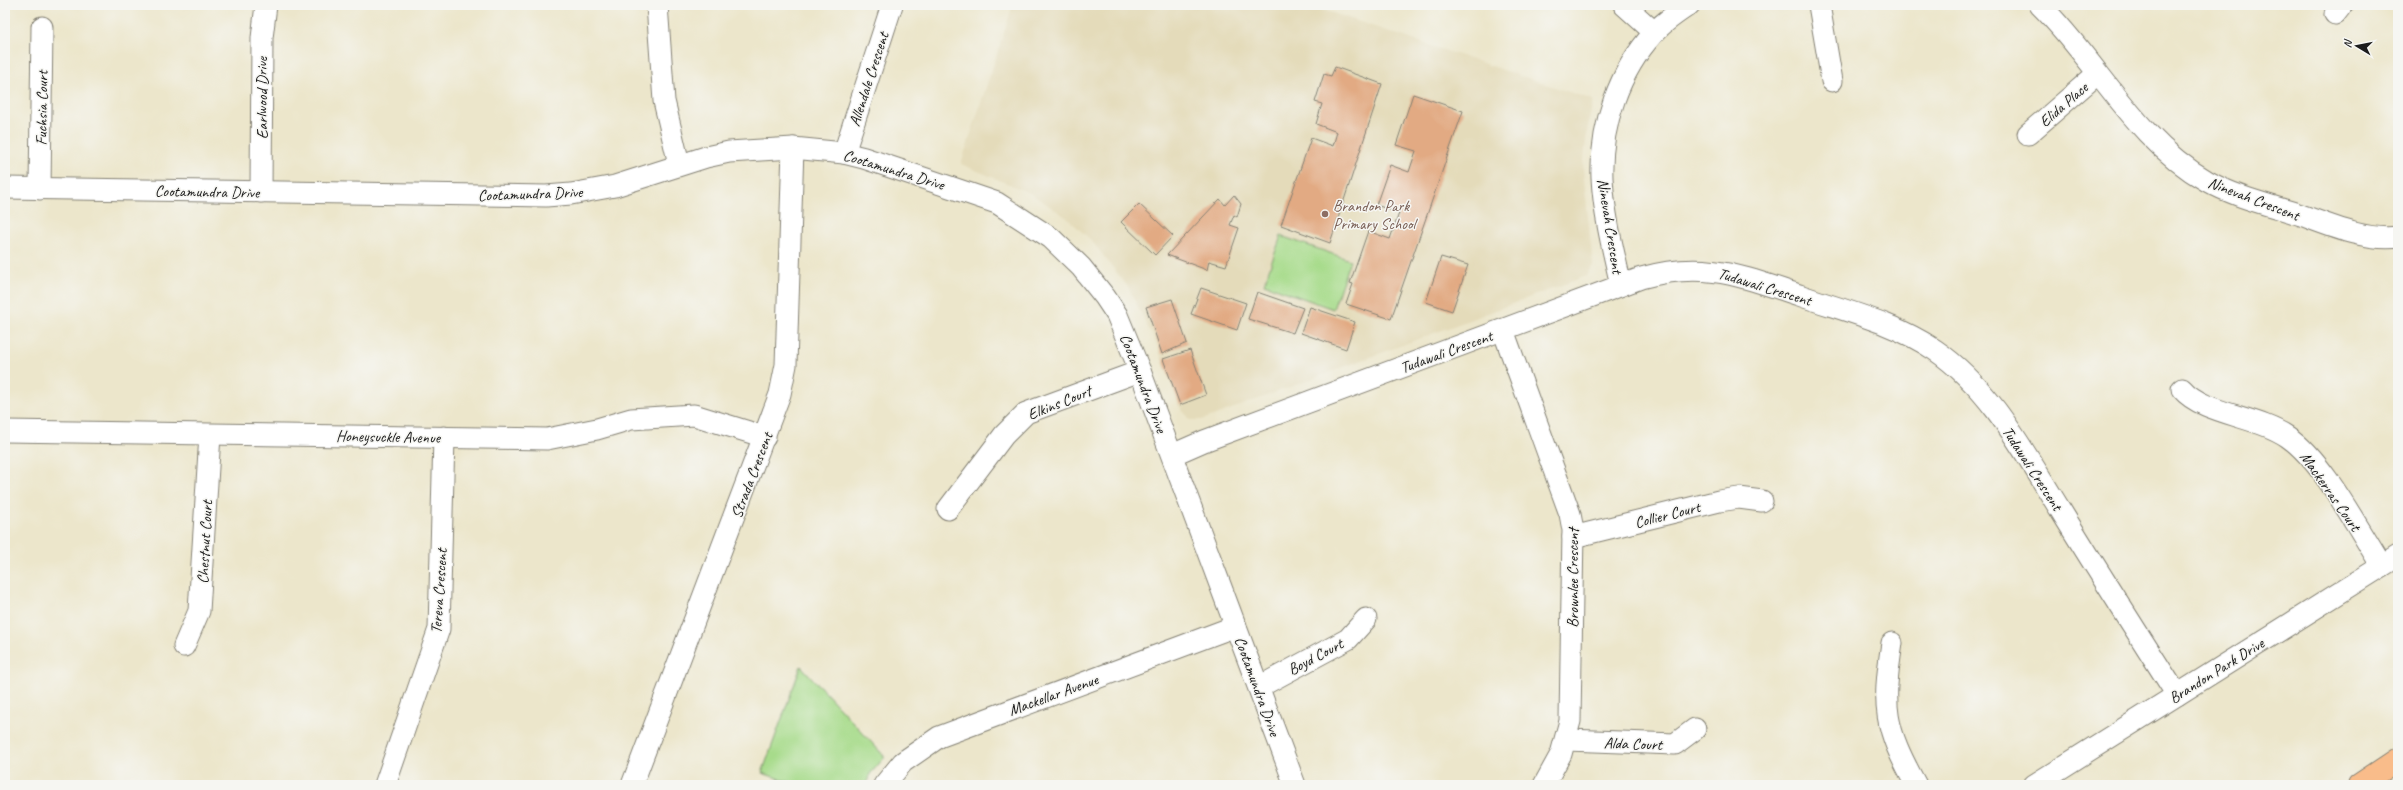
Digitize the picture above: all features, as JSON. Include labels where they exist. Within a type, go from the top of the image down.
[{"type":"highway","points":[[2359,785],[2398,759]]},
{"type":"street","name":"Earlwood Drive","points":[[261,192],[262,38],[266,5]]},
{"type":"street","points":[[657,5],[664,101],[679,164]]},
{"type":"street","name":"Allendale Crescent","points":[[844,153],[892,5]]},
{"type":"street","points":[[1624,5],[1654,32]]},
{"type":"street","name":"Ninevah Crescent","points":[[1621,285],[1603,188],[1602,166],[1605,130],[1611,109],[1622,81],[1640,49],[1654,32],[1690,5]]},
{"type":"street","points":[[1819,5],[1832,81]]},
{"type":"street","name":"Ninevah Crescent","points":[[2040,5],[2097,74],[2162,148],[2208,181],[2340,229],[2361,234],[2398,237]]},
{"type":"street","name":"Fuchsia Court","points":[[40,189],[42,28]]},
{"type":"street","name":"Elida Place","points":[[2028,134],[2097,74]]},
{"type":"street","name":"Cootamundra Drive","points":[[5,188],[546,196],[571,194],[615,186],[679,164],[730,152],[793,148],[844,153],[991,201],[1016,213],[1051,238],[1081,267],[1117,315],[1172,455],[1295,785]]},
{"type":"street","name":"Strada Crescent","points":[[632,785],[780,394],[786,365],[793,148]]},
{"type":"street","name":"Tudawali Crescent","points":[[1172,455],[1241,427],[1621,285],[1670,271],[1704,269],[1720,271],[1747,278],[1889,326],[1915,337],[1936,351],[1969,379],[2003,421],[2176,695]]},
{"type":"street","name":"Brownlee Crescent","points":[[1503,330],[1570,514],[1573,537],[1571,710],[1566,740],[1544,785]]},
{"type":"street","name":"Elkins Court","points":[[948,509],[1004,435],[1026,412],[1140,371]]},
{"type":"street","name":"Mackerras Court","points":[[2182,389],[2195,401],[2267,426],[2289,437],[2314,461],[2390,561]]},
{"type":"street","name":"Honeysuckle Avenue","points":[[5,431],[547,439],[597,430],[631,419],[694,415],[765,437]]},
{"type":"street","name":"Chestnut Court","points":[[184,646],[199,611],[210,434]]},
{"type":"street","name":"Tereva Crescent","points":[[385,785],[439,629],[444,437]]},
{"type":"street","name":"Collier Court","points":[[1573,537],[1719,501],[1739,498],[1762,502]]},
{"type":"street","name":"Brandon Park Drive","points":[[2034,785],[2390,561]]},
{"type":"street","name":"Boyd Court","points":[[1259,687],[1348,639],[1366,618]]},
{"type":"street","name":"Mackellar Avenue","points":[[884,785],[903,762],[939,736],[1236,626]]},
{"type":"street","points":[[1892,643],[1886,685],[1887,714],[1896,746],[1916,785]]},
{"type":"street","name":"Alda Court","points":[[1566,740],[1675,744],[1695,729]]},
{"type":"shaded area","name":"Brandon Park Primary School","points":[[1013,5],[1309,5],[1593,100],[1587,131],[1583,169],[1593,265],[1586,276],[1202,420],[1190,420],[1179,406],[1156,343],[1128,287],[1091,240],[1066,217],[1030,193],[961,164]]},
{"type":"green space","points":[[1281,236],[1350,260],[1333,309],[1264,284]]},
{"type":"green space","points":[[801,666],[885,757],[870,774],[866,785],[798,785],[762,773]]},
{"type":"building","points":[[1335,67],[1382,84],[1330,243],[1281,225],[1311,138],[1333,146],[1337,132],[1316,124],[1322,104],[1315,102],[1324,74],[1331,76]]},
{"type":"building","points":[[1413,94],[1463,111],[1391,319],[1346,304],[1353,284],[1350,283],[1368,231],[1390,239],[1399,213],[1376,205],[1390,165],[1409,172],[1416,151],[1396,145]]},
{"type":"building","points":[[1234,195],[1241,204],[1237,217],[1234,215],[1230,225],[1239,228],[1226,266],[1209,261],[1207,270],[1167,255],[1220,199],[1225,205]]},
{"type":"building","points":[[1139,204],[1173,236],[1155,255],[1121,222]]},
{"type":"building","points":[[1441,257],[1468,265],[1452,311],[1426,302]]},
{"type":"building","points":[[1201,288],[1246,303],[1237,330],[1191,314]]},
{"type":"building","points":[[1257,292],[1303,308],[1293,333],[1248,319]]},
{"type":"building","points":[[1172,299],[1187,343],[1162,354],[1146,307]]},
{"type":"building","points":[[1310,307],[1355,322],[1346,349],[1301,333]]},
{"type":"building","points":[[1190,350],[1206,395],[1180,405],[1163,359]]},
{"type":"place","name":"Brandon Park Primary School","points":[[1325,214]]}]
